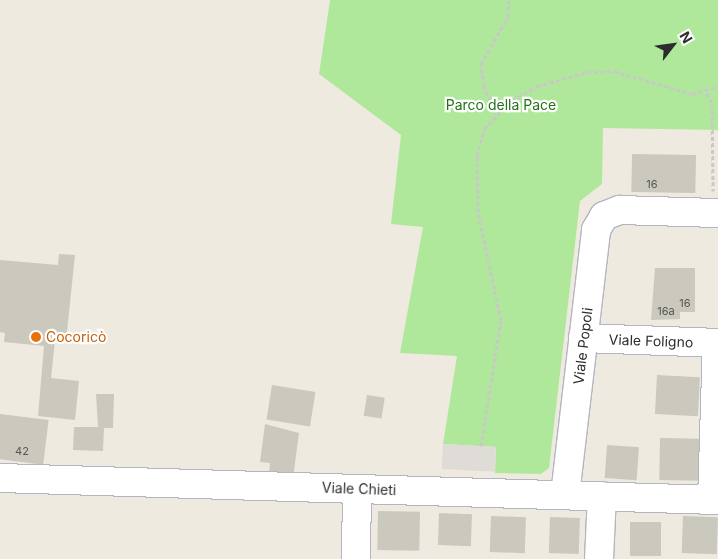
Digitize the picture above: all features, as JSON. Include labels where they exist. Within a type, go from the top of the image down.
[{"type":"street","name":"Viale Popoli","points":[[565,495],[596,230],[604,216],[620,210],[716,213]]},
{"type":"street","name":"Viale Foligno","points":[[583,338],[718,343]]},
{"type":"street","points":[[715,500],[718,343]]},
{"type":"street","name":"Viale Chieti","points":[[0,478],[715,500]]},
{"type":"street","points":[[356,559],[357,489]]},
{"type":"street","points":[[599,559],[602,496]]},
{"type":"path","points":[[496,113],[484,86],[482,64],[508,17],[509,0]]},
{"type":"path","points":[[481,446],[501,320],[478,212],[477,156],[484,128],[496,113],[537,86],[587,72],[614,71],[692,94],[706,93],[718,86]]},
{"type":"path","points":[[706,93],[712,104],[716,213]]},
{"type":"green space","name":"Parco della Pace","points":[[330,0],[718,0],[718,130],[603,128],[602,184],[580,201],[549,468],[541,474],[495,473],[496,447],[443,444],[457,356],[400,353],[423,227],[391,224],[401,135],[319,74]]},
{"type":"shaded area","points":[[443,444],[496,447],[495,472],[442,469]]},
{"type":"building","points":[[632,154],[696,155],[695,193],[631,192]]},
{"type":"building","name":"Cocoricò","points":[[59,254],[75,255],[66,341],[55,340],[51,378],[79,381],[75,420],[38,416],[44,346],[4,342],[5,333],[0,332],[0,260],[58,265]]},
{"type":"building","points":[[655,268],[695,268],[695,312],[680,312],[680,319],[651,320]]},
{"type":"building","points":[[657,375],[700,377],[698,416],[655,414]]},
{"type":"building","points":[[272,385],[315,392],[310,426],[267,420]]},
{"type":"building","points":[[96,394],[114,394],[113,428],[104,428],[103,451],[73,450],[74,427],[98,427]]},
{"type":"building","points":[[367,395],[385,398],[381,419],[364,416]]},
{"type":"building","points":[[0,414],[49,420],[43,465],[0,459]]},
{"type":"building","points":[[265,424],[299,433],[293,478],[269,474],[270,463],[260,462]]},
{"type":"building","points":[[660,438],[701,439],[700,481],[659,480]]},
{"type":"building","points":[[607,445],[639,447],[637,480],[605,478]]},
{"type":"building","points":[[378,511],[420,512],[419,551],[377,550]]},
{"type":"building","points":[[439,513],[472,514],[471,546],[438,545]]},
{"type":"building","points":[[491,516],[526,517],[525,553],[490,552]]},
{"type":"building","points":[[683,516],[718,517],[717,554],[682,553]]},
{"type":"building","points":[[550,517],[580,518],[579,554],[549,553]]},
{"type":"building","points":[[630,522],[661,522],[661,556],[630,556]]},
{"type":"place","name":"Cocoricò","points":[[36,337]]}]
